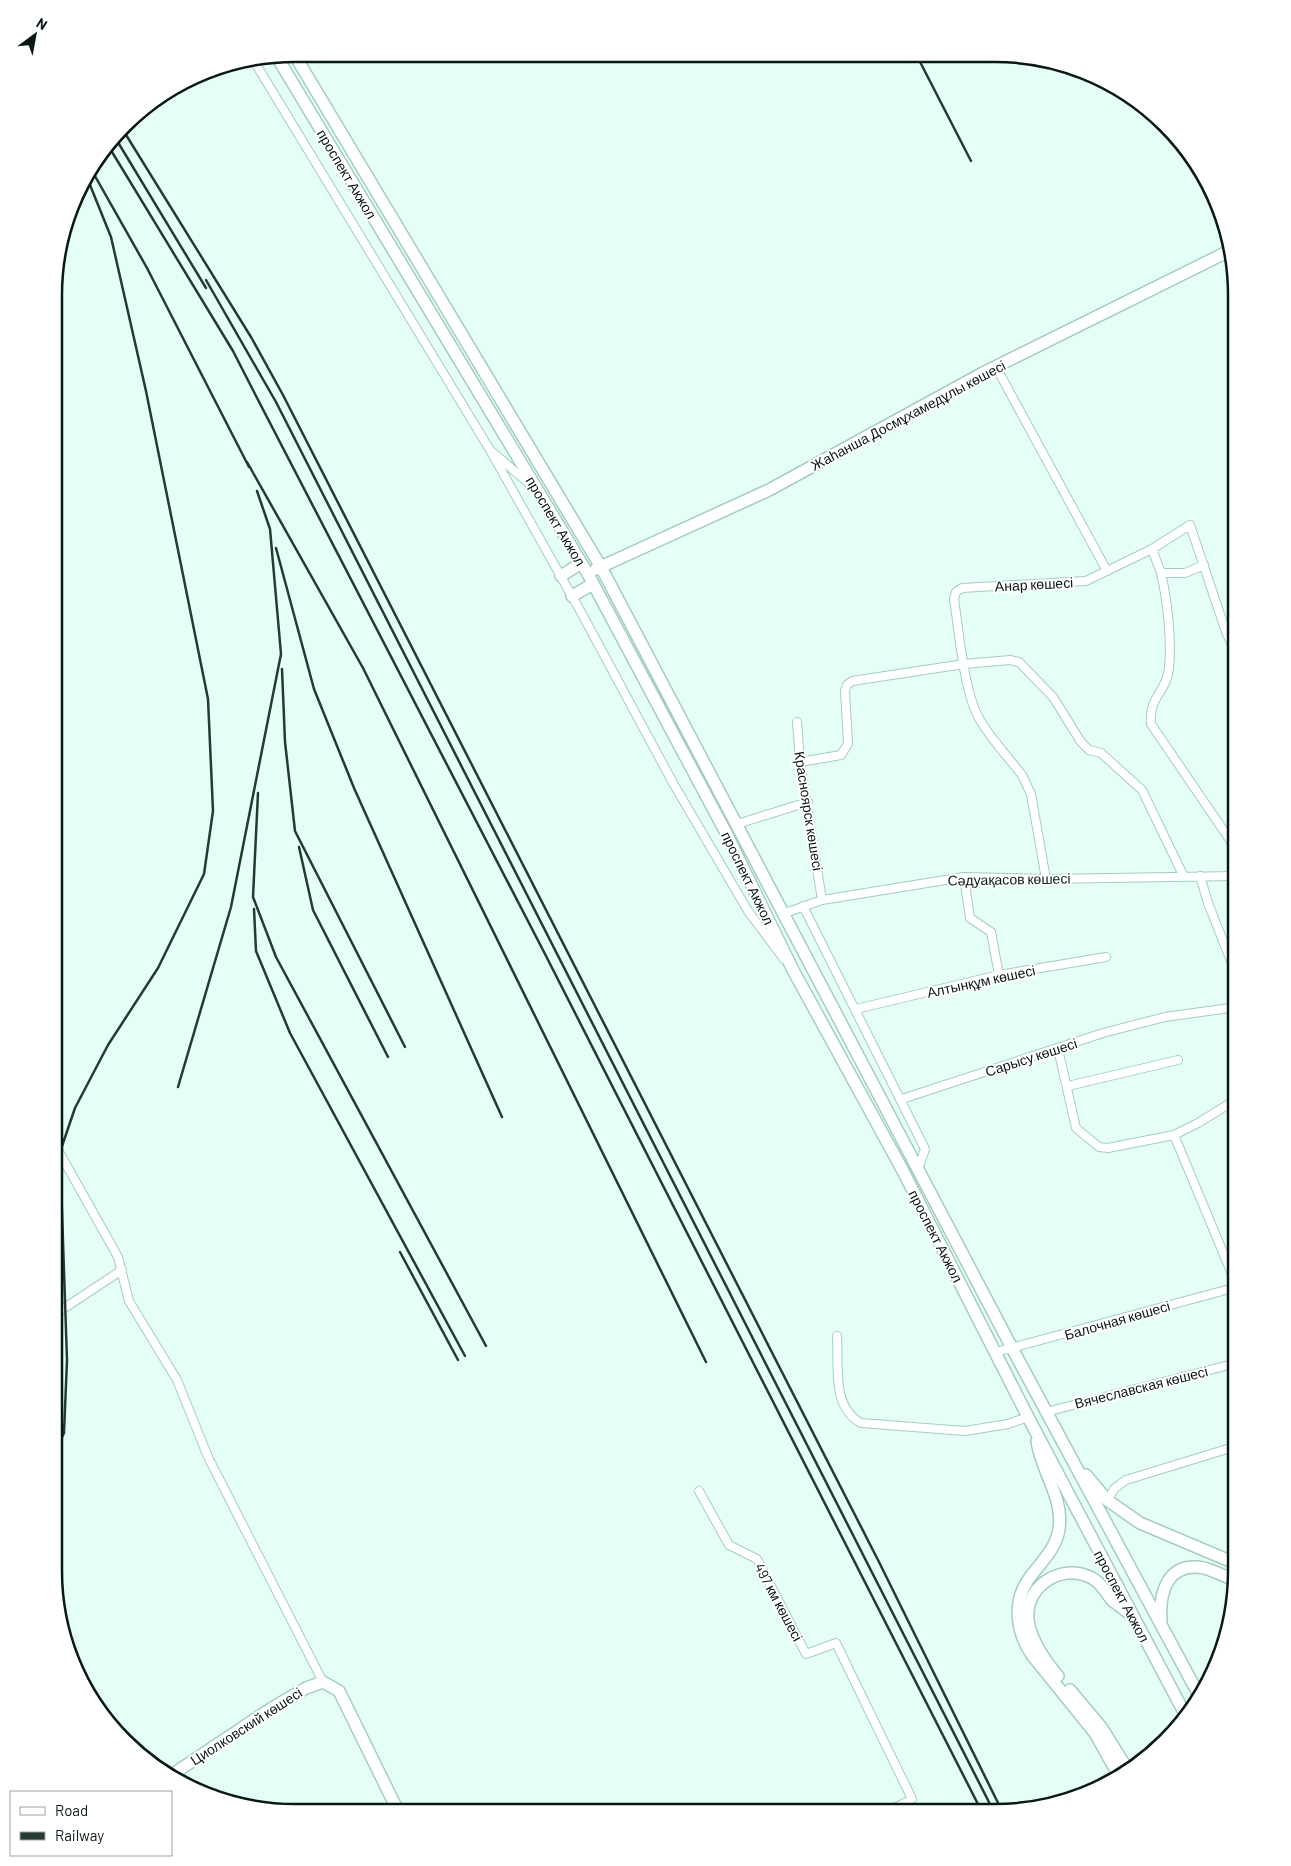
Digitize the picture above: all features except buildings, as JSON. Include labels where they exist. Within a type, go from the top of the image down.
[{"type":"main road","name":"проспект Акжол","points":[[299,62],[602,566],[1012,1348],[1196,1689]]},
{"type":"main road","name":"проспект Акжол","points":[[281,63],[590,579],[725,831],[793,970],[903,1171],[1028,1417],[1182,1709]]},
{"type":"main road","points":[[342,166],[356,157]]},
{"type":"main road","name":"Жаһанша Досмұхамедұлы көшесі","points":[[572,596],[602,566],[769,490],[996,367],[1225,253]]},
{"type":"main road","points":[[561,576],[581,563]]},
{"type":"main road","points":[[1037,1434],[1039,1457],[1054,1491],[1060,1512],[1060,1529],[1054,1546],[1027,1581],[1020,1596],[1019,1628],[1024,1643],[1032,1655],[1096,1733],[1116,1770]]},
{"type":"main road","points":[[1069,1453],[1107,1500],[1140,1523],[1161,1534],[1228,1560]]},
{"type":"main road","points":[[1162,1627],[1161,1592],[1168,1580],[1179,1572],[1190,1568],[1203,1568],[1228,1578]]},
{"type":"main road","points":[[1124,1764],[1101,1727],[1038,1649],[1029,1625],[1028,1615],[1037,1588],[1049,1578],[1065,1572],[1093,1579],[1113,1601],[1132,1616]]},
{"type":"main road","points":[[323,1682],[339,1691],[395,1804]]},
{"type":"main road","name":"Циолковский көшесі","points":[[177,1771],[272,1708],[306,1688],[323,1682]]},
{"type":"street","points":[[257,66],[490,450],[572,596],[672,783],[769,942],[793,970]]},
{"type":"street","points":[[996,367],[1107,571]]},
{"type":"street","points":[[490,450],[541,495]]},
{"type":"street","name":"Анар көшесі","points":[[964,664],[954,600],[956,592],[962,588],[1086,581],[1152,549],[1190,524],[1228,636]]},
{"type":"street","points":[[1152,549],[1168,599],[1168,666],[1164,682],[1152,703],[1151,724],[1228,837]]},
{"type":"street","points":[[1161,573],[1185,573],[1204,565]]},
{"type":"street","points":[[800,762],[841,755],[846,750],[848,744],[844,690],[852,681],[964,664],[1010,660],[1019,662],[1053,697],[1080,742],[1089,750],[1101,753],[1142,790],[1184,877]]},
{"type":"street","points":[[964,664],[974,708],[980,720],[1022,775],[1031,794],[1046,879]]},
{"type":"street","name":"Красноярск көшесі","points":[[797,722],[800,762],[808,802],[822,900]]},
{"type":"street","points":[[737,824],[808,802]]},
{"type":"street","points":[[1200,876],[1208,904],[1228,954]]},
{"type":"street","name":"Сәдуақасов көшесі","points":[[785,913],[822,900],[964,877],[1046,879],[1228,876]]},
{"type":"street","points":[[964,877],[970,918],[991,932],[999,975]]},
{"type":"street","points":[[803,906],[902,1099],[925,1149],[918,1170]]},
{"type":"street","name":"Алтынқұм көшесі","points":[[856,1009],[999,975],[1106,957]]},
{"type":"street","name":"Сарысу көшесі","points":[[902,1099],[1103,1033],[1165,1017],[1228,1008]]},
{"type":"street","points":[[1058,1049],[1068,1086],[1076,1128],[1099,1147],[1108,1148],[1174,1135],[1228,1105]]},
{"type":"street","points":[[1068,1086],[1178,1060]]},
{"type":"street","points":[[1174,1135],[1228,1264]]},
{"type":"street","points":[[62,1157],[118,1257],[129,1301],[176,1380],[208,1457],[323,1682]]},
{"type":"street","points":[[62,1310],[122,1270]]},
{"type":"street","name":"Балочная көшесі","points":[[996,1352],[1228,1288]]},
{"type":"street","points":[[838,1336],[842,1406],[853,1419],[861,1423],[965,1431],[1008,1424],[1028,1417]]},
{"type":"street","name":"Вячеславская көшесі","points":[[1046,1412],[1228,1365]]},
{"type":"street","points":[[1107,1500],[1115,1488],[1126,1480],[1228,1449]]},
{"type":"street","name":"497 км көшесі","points":[[698,1491],[729,1545],[757,1559],[806,1654],[836,1643],[912,1799],[902,1804]]},
{"type":"railway","points":[[920,62],[971,161]]},
{"type":"railway","points":[[126,136],[251,337],[283,395],[879,1562],[998,1804]]},
{"type":"railway","points":[[119,144],[206,288]]},
{"type":"railway","points":[[112,152],[233,351],[545,954],[978,1804]]},
{"type":"railway","points":[[95,177],[147,268],[249,467]]},
{"type":"railway","points":[[62,1146],[75,1108],[108,1045],[158,968],[204,874],[213,811],[208,699],[146,391],[111,237],[90,186]]},
{"type":"railway","points":[[206,280],[276,402],[990,1804]]},
{"type":"railway","points":[[247,462],[363,668],[706,1362]]},
{"type":"railway","points":[[178,1087],[231,907],[281,654],[270,529],[257,491]]},
{"type":"railway","points":[[276,548],[314,689],[354,788],[502,1117]]},
{"type":"railway","points":[[282,669],[285,742],[295,831],[405,1047]]},
{"type":"railway","points":[[258,793],[253,897],[276,957],[486,1346]]},
{"type":"railway","points":[[299,847],[313,910],[388,1057]]},
{"type":"railway","points":[[254,909],[256,951],[290,1033],[465,1356]]},
{"type":"railway","points":[[62,1211],[67,1360],[64,1433],[62,1437]]},
{"type":"railway","points":[[400,1252],[458,1360]]}]
